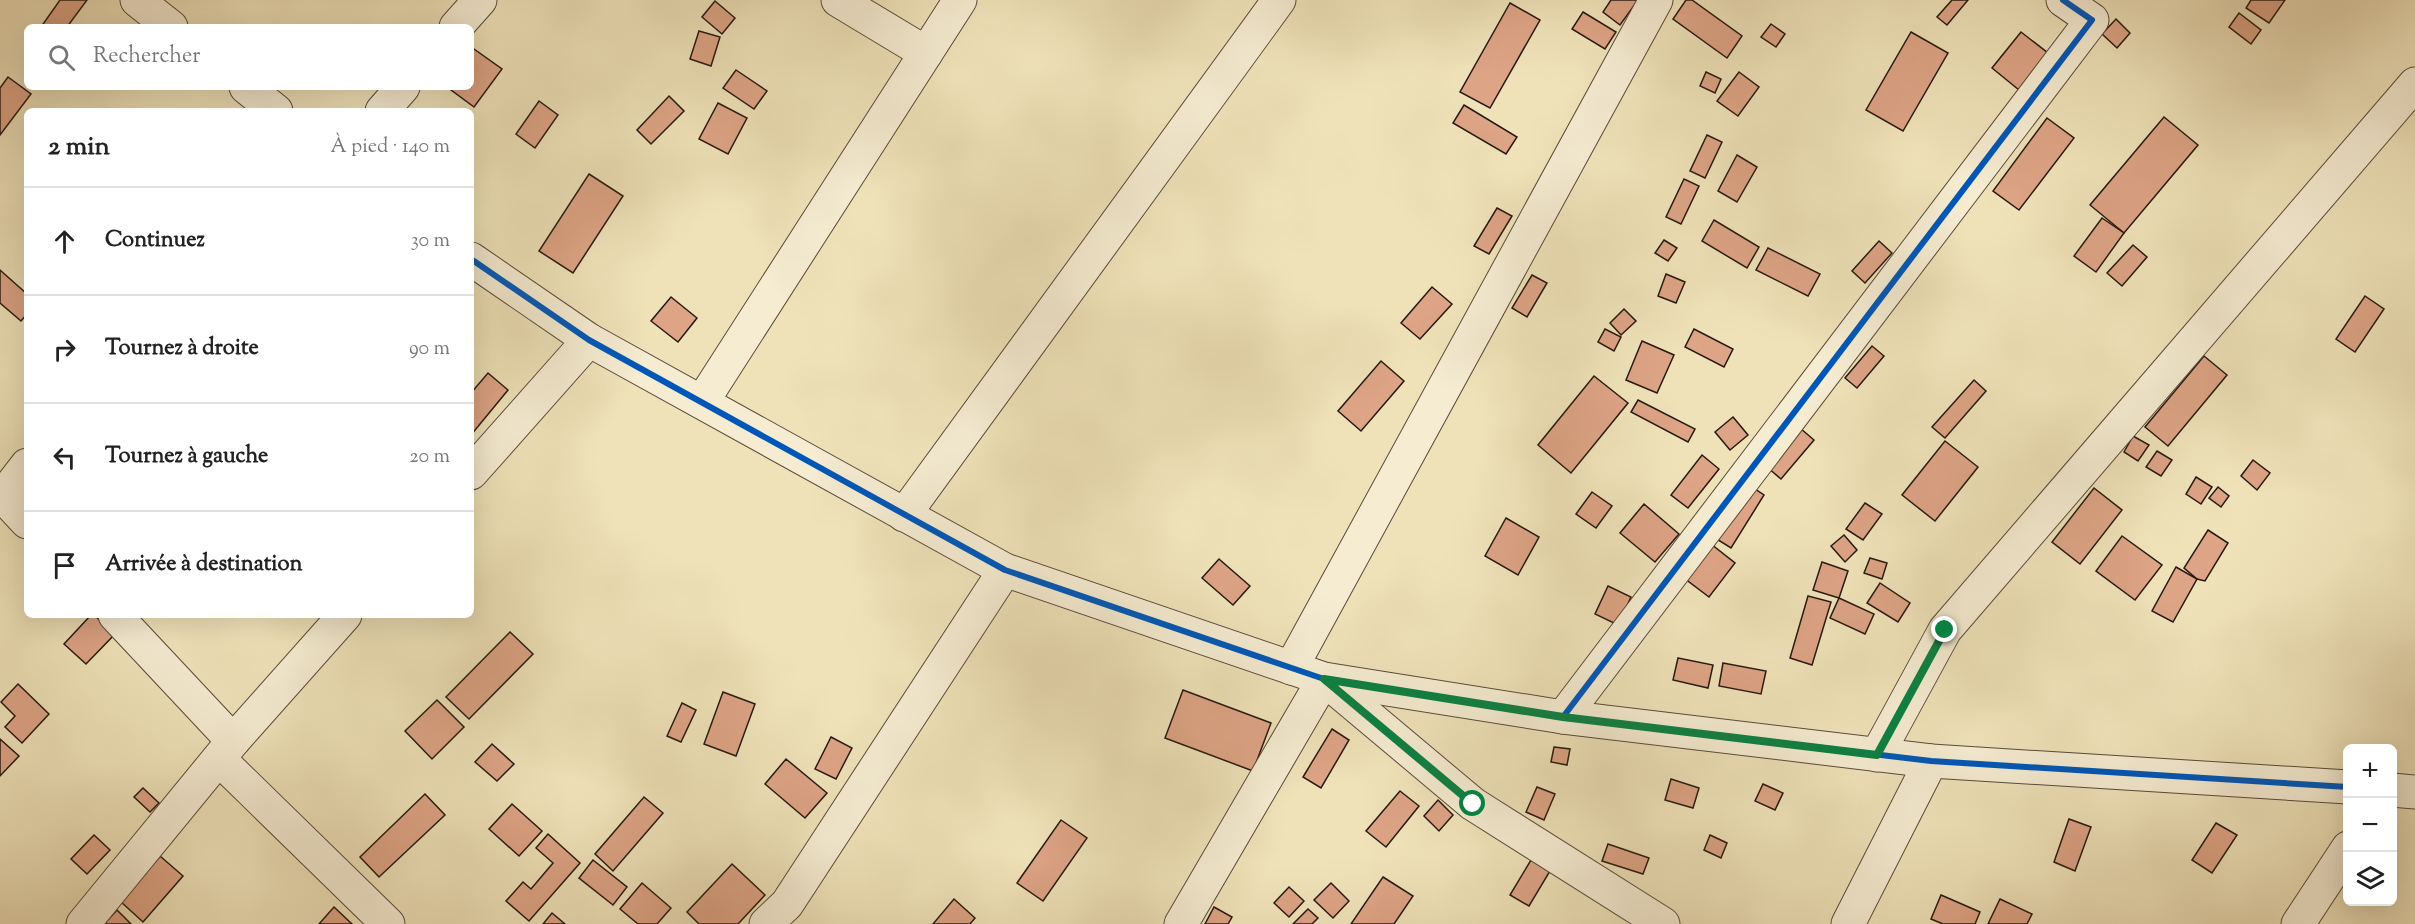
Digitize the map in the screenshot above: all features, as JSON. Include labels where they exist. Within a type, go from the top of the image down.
[{"type":"street","points":[[137,0],[167,24]]},
{"type":"street","points":[[459,24],[480,0]]},
{"type":"street","points":[[838,0],[926,53]]},
{"type":"street","points":[[702,402],[960,0]]},
{"type":"street","points":[[904,515],[1279,0]]},
{"type":"street","points":[[1291,668],[1656,0]]},
{"type":"street","points":[[1563,717],[2092,20],[2063,0]]},
{"type":"street","points":[[1877,755],[1945,630],[2415,84]]},
{"type":"street","points":[[250,90],[272,108]]},
{"type":"street","points":[[385,108],[400,90]]},
{"type":"street","points":[[474,261],[589,340],[1005,570],[1324,679],[1563,717],[1931,761],[2343,788]]},
{"type":"street","points":[[474,470],[589,340]]},
{"type":"street","points":[[24,469],[1,497],[24,519]]},
{"type":"street","points":[[766,924],[787,904],[1005,570]]},
{"type":"street","points":[[117,618],[226,750],[388,924]]},
{"type":"street","points":[[83,924],[226,750],[342,618]]},
{"type":"street","points":[[1181,924],[1324,679]]},
{"type":"street","points":[[1324,679],[1473,804],[1663,924]]},
{"type":"street","points":[[1848,924],[1931,761]]},
{"type":"street","points":[[2397,790],[2415,792]]},
{"type":"street","points":[[2298,924],[2345,852]]},
{"type":"building","points":[[60,0],[87,0],[69,24],[43,24]]},
{"type":"building","points":[[1611,0],[1638,0],[1620,25],[1603,12]]},
{"type":"building","points":[[1686,0],[1692,0],[1742,36],[1727,58],[1673,19]]},
{"type":"building","points":[[1952,0],[1968,0],[1947,25],[1937,17]]},
{"type":"building","points":[[2251,0],[2285,0],[2269,23],[2246,8]]},
{"type":"building","points":[[715,1],[735,18],[722,34],[702,17]]},
{"type":"building","points":[[1510,3],[1540,20],[1490,108],[1460,92]]},
{"type":"building","points":[[1583,12],[1616,32],[1605,49],[1572,29]]},
{"type":"building","points":[[2239,13],[2261,30],[2251,44],[2229,27]]},
{"type":"building","points":[[2116,19],[2130,33],[2117,48],[2102,34]]},
{"type":"building","points":[[1771,24],[1785,34],[1776,47],[1761,37]]},
{"type":"building","points":[[699,31],[720,37],[711,66],[690,59]]},
{"type":"building","points":[[1911,32],[1948,53],[1903,131],[1866,110]]},
{"type":"building","points":[[2021,32],[2048,53],[2019,90],[1992,68]]},
{"type":"building","points":[[474,49],[502,69],[474,107],[451,90],[474,90]]},
{"type":"building","points":[[736,70],[767,91],[754,109],[723,88]]},
{"type":"building","points":[[1706,72],[1721,79],[1715,93],[1700,86]]},
{"type":"building","points":[[1739,72],[1759,87],[1738,116],[1717,101]]},
{"type":"building","points":[[8,77],[31,94],[0,135],[0,88]]},
{"type":"building","points":[[669,96],[684,111],[651,144],[637,130]]},
{"type":"building","points":[[539,101],[558,115],[535,148],[516,134]]},
{"type":"building","points":[[718,103],[747,118],[728,154],[699,139]]},
{"type":"building","points":[[1464,105],[1517,137],[1506,154],[1453,123]]},
{"type":"building","points":[[2164,117],[2198,145],[2124,233],[2090,205]]},
{"type":"building","points":[[2047,118],[2074,138],[2019,210],[1993,191]]},
{"type":"building","points":[[1707,135],[1722,142],[1705,178],[1690,171]]},
{"type":"building","points":[[1737,155],[1757,167],[1737,202],[1718,191]]},
{"type":"building","points":[[589,174],[623,196],[573,273],[539,251]]},
{"type":"building","points":[[1684,179],[1699,186],[1681,224],[1666,217]]},
{"type":"building","points":[[1497,208],[1512,216],[1489,254],[1474,246]]},
{"type":"building","points":[[2102,218],[2124,233],[2096,272],[2074,256]]},
{"type":"building","points":[[1714,220],[1759,247],[1747,268],[1702,241]]},
{"type":"building","points":[[1664,240],[1677,248],[1668,261],[1655,253]]},
{"type":"building","points":[[1879,241],[1892,253],[1865,283],[1852,271]]},
{"type":"building","points":[[2133,245],[2147,257],[2122,286],[2107,273]]},
{"type":"building","points":[[1768,248],[1820,274],[1808,296],[1756,270]]},
{"type":"building","points":[[0,270],[24,291],[24,318],[21,321],[0,303]]},
{"type":"building","points":[[1666,274],[1685,282],[1676,303],[1658,296]]},
{"type":"building","points":[[1532,275],[1547,283],[1527,317],[1512,308]]},
{"type":"building","points":[[1432,287],[1452,304],[1420,339],[1401,323]]},
{"type":"building","points":[[2365,296],[2384,309],[2355,352],[2336,339]]},
{"type":"building","points":[[671,297],[697,318],[678,342],[651,321]]},
{"type":"building","points":[[1624,309],[1636,321],[1621,335],[1610,323]]},
{"type":"building","points":[[1605,329],[1621,337],[1614,351],[1598,342]]},
{"type":"building","points":[[1694,329],[1733,349],[1724,367],[1685,347]]},
{"type":"building","points":[[1642,341],[1674,355],[1657,393],[1626,380]]},
{"type":"building","points":[[1872,346],[1884,356],[1857,388],[1845,378]]},
{"type":"building","points":[[2204,356],[2227,375],[2168,446],[2145,427]]},
{"type":"building","points":[[1381,361],[1404,381],[1361,431],[1338,411]]},
{"type":"building","points":[[488,373],[508,390],[474,431],[474,389]]},
{"type":"building","points":[[1594,376],[1628,403],[1571,473],[1538,445]]},
{"type":"building","points":[[1974,380],[1986,391],[1945,438],[1932,427]]},
{"type":"building","points":[[1638,400],[1695,429],[1688,442],[1631,412]]},
{"type":"building","points":[[1733,417],[1748,435],[1730,450],[1715,432]]},
{"type":"building","points":[[1800,428],[1814,440],[1781,479],[1767,467]]},
{"type":"building","points":[[2133,436],[2149,445],[2138,461],[2124,452]]},
{"type":"building","points":[[1945,441],[1978,467],[1935,521],[1902,495]]},
{"type":"building","points":[[2157,451],[2172,460],[2161,476],[2146,467]]},
{"type":"building","points":[[1702,455],[1719,469],[1688,508],[1671,495]]},
{"type":"building","points":[[2253,460],[2270,473],[2257,490],[2241,476]]},
{"type":"building","points":[[2196,477],[2212,487],[2201,504],[2186,494]]},
{"type":"building","points":[[1749,485],[1764,495],[1731,548],[1715,538]]},
{"type":"building","points":[[2218,487],[2229,496],[2221,507],[2209,498]]},
{"type":"building","points":[[2094,488],[2122,510],[2080,564],[2052,542]]},
{"type":"building","points":[[1592,492],[1612,506],[1596,528],[1576,514]]},
{"type":"building","points":[[1865,503],[1882,514],[1863,540],[1846,529]]},
{"type":"building","points":[[1644,504],[1679,534],[1655,562],[1620,533]]},
{"type":"building","points":[[1506,518],[1539,537],[1518,575],[1485,556]]},
{"type":"building","points":[[2208,530],[2228,543],[2205,581],[2197,579],[2184,568]]},
{"type":"building","points":[[1844,535],[1857,550],[1845,562],[1831,546]]},
{"type":"building","points":[[2122,536],[2162,565],[2135,600],[2096,571]]},
{"type":"building","points":[[1711,544],[1735,563],[1709,597],[1684,578]]},
{"type":"building","points":[[1870,558],[1887,563],[1882,579],[1864,573]]},
{"type":"building","points":[[1219,559],[1250,586],[1233,605],[1202,578]]},
{"type":"building","points":[[1822,562],[1848,571],[1839,598],[1813,590]]},
{"type":"building","points":[[2176,567],[2197,579],[2173,622],[2152,611]]},
{"type":"building","points":[[1880,583],[1910,603],[1898,622],[1867,603]]},
{"type":"building","points":[[1608,586],[1631,597],[1618,625],[1595,614]]},
{"type":"building","points":[[1808,596],[1831,602],[1812,665],[1790,658]]},
{"type":"building","points":[[1839,598],[1874,614],[1865,634],[1830,618]]},
{"type":"building","points":[[88,618],[97,618],[115,634],[86,664],[64,644]]},
{"type":"building","points":[[510,632],[533,654],[469,719],[446,697]]},
{"type":"building","points":[[1678,658],[1713,665],[1708,688],[1673,680]]},
{"type":"building","points":[[1723,663],[1766,671],[1761,694],[1719,686]]},
{"type":"building","points":[[18,684],[49,714],[22,743],[5,727],[15,716],[1,702]]},
{"type":"building","points":[[1183,690],[1271,723],[1253,771],[1165,738]]},
{"type":"building","points":[[723,692],[755,704],[736,756],[704,744]]},
{"type":"building","points":[[437,700],[464,727],[432,759],[405,731]]},
{"type":"building","points":[[682,703],[696,710],[681,742],[667,736]]},
{"type":"building","points":[[1332,729],[1349,740],[1321,788],[1303,777]]},
{"type":"building","points":[[831,737],[852,748],[836,779],[815,769]]},
{"type":"building","points":[[0,739],[19,756],[0,776]]},
{"type":"building","points":[[492,744],[514,764],[497,781],[475,762]]},
{"type":"building","points":[[1554,747],[1570,749],[1567,765],[1551,762]]},
{"type":"building","points":[[786,759],[827,793],[805,818],[765,784]]},
{"type":"building","points":[[1671,779],[1699,788],[1693,808],[1665,800]]},
{"type":"building","points":[[1763,784],[1783,793],[1775,810],[1755,801]]},
{"type":"building","points":[[1537,787],[1555,794],[1544,820],[1526,812]]},
{"type":"building","points":[[143,788],[159,803],[150,812],[134,797]]},
{"type":"building","points":[[1400,791],[1419,806],[1386,847],[1366,831]]},
{"type":"building","points":[[425,794],[445,815],[379,877],[360,857]]},
{"type":"building","points":[[644,797],[663,813],[613,871],[595,854]]},
{"type":"building","points":[[1438,800],[1453,815],[1439,831],[1424,816]]},
{"type":"building","points":[[512,804],[542,831],[519,856],[489,829]]},
{"type":"building","points":[[2069,819],[2091,827],[2075,871],[2054,862]]},
{"type":"building","points":[[1061,820],[1087,838],[1043,901],[1017,883]]},
{"type":"building","points":[[2216,823],[2237,835],[2212,873],[2192,860]]},
{"type":"building","points":[[548,834],[580,863],[529,921],[506,901],[523,882],[531,889],[553,863],[536,848]]},
{"type":"building","points":[[94,835],[110,850],[87,874],[71,859]]},
{"type":"building","points":[[1710,835],[1727,843],[1721,858],[1704,850]]},
{"type":"building","points":[[1608,844],[1649,858],[1643,874],[1602,861]]},
{"type":"building","points":[[160,856],[183,876],[143,922],[120,901]]},
{"type":"building","points":[[593,860],[627,887],[613,905],[579,878]]},
{"type":"building","points":[[1531,860],[1550,871],[1529,906],[1510,895]]},
{"type":"building","points":[[732,864],[765,895],[738,924],[699,924],[687,912]]},
{"type":"building","points":[[1383,877],[1413,896],[1394,924],[1351,924]]},
{"type":"building","points":[[642,883],[671,908],[657,924],[638,924],[620,909]]},
{"type":"building","points":[[1331,883],[1349,901],[1333,918],[1314,900]]},
{"type":"building","points":[[1289,887],[1304,901],[1289,917],[1274,903]]},
{"type":"building","points":[[1941,895],[1980,912],[1975,924],[1943,924],[1931,919]]},
{"type":"building","points":[[954,899],[975,918],[970,924],[933,924]]},
{"type":"building","points":[[2000,899],[2032,914],[2027,924],[1988,924]]},
{"type":"building","points":[[334,907],[352,924],[319,924]]},
{"type":"building","points":[[1214,907],[1232,917],[1228,924],[1205,924]]},
{"type":"building","points":[[1308,909],[1318,918],[1312,924],[1293,924]]},
{"type":"building","points":[[117,910],[131,924],[104,924]]},
{"type":"building","points":[[552,913],[565,924],[543,924]]},
{"type":"cycle path","points":[[1563,717],[2092,20],[2063,0]]},
{"type":"cycle path","points":[[474,261],[589,340],[1005,570],[1324,679],[1563,717],[1931,761],[2343,787]]},
{"type":"route","points":[[1473,804],[1324,679],[1563,717],[1877,755],[1945,630]]}]
